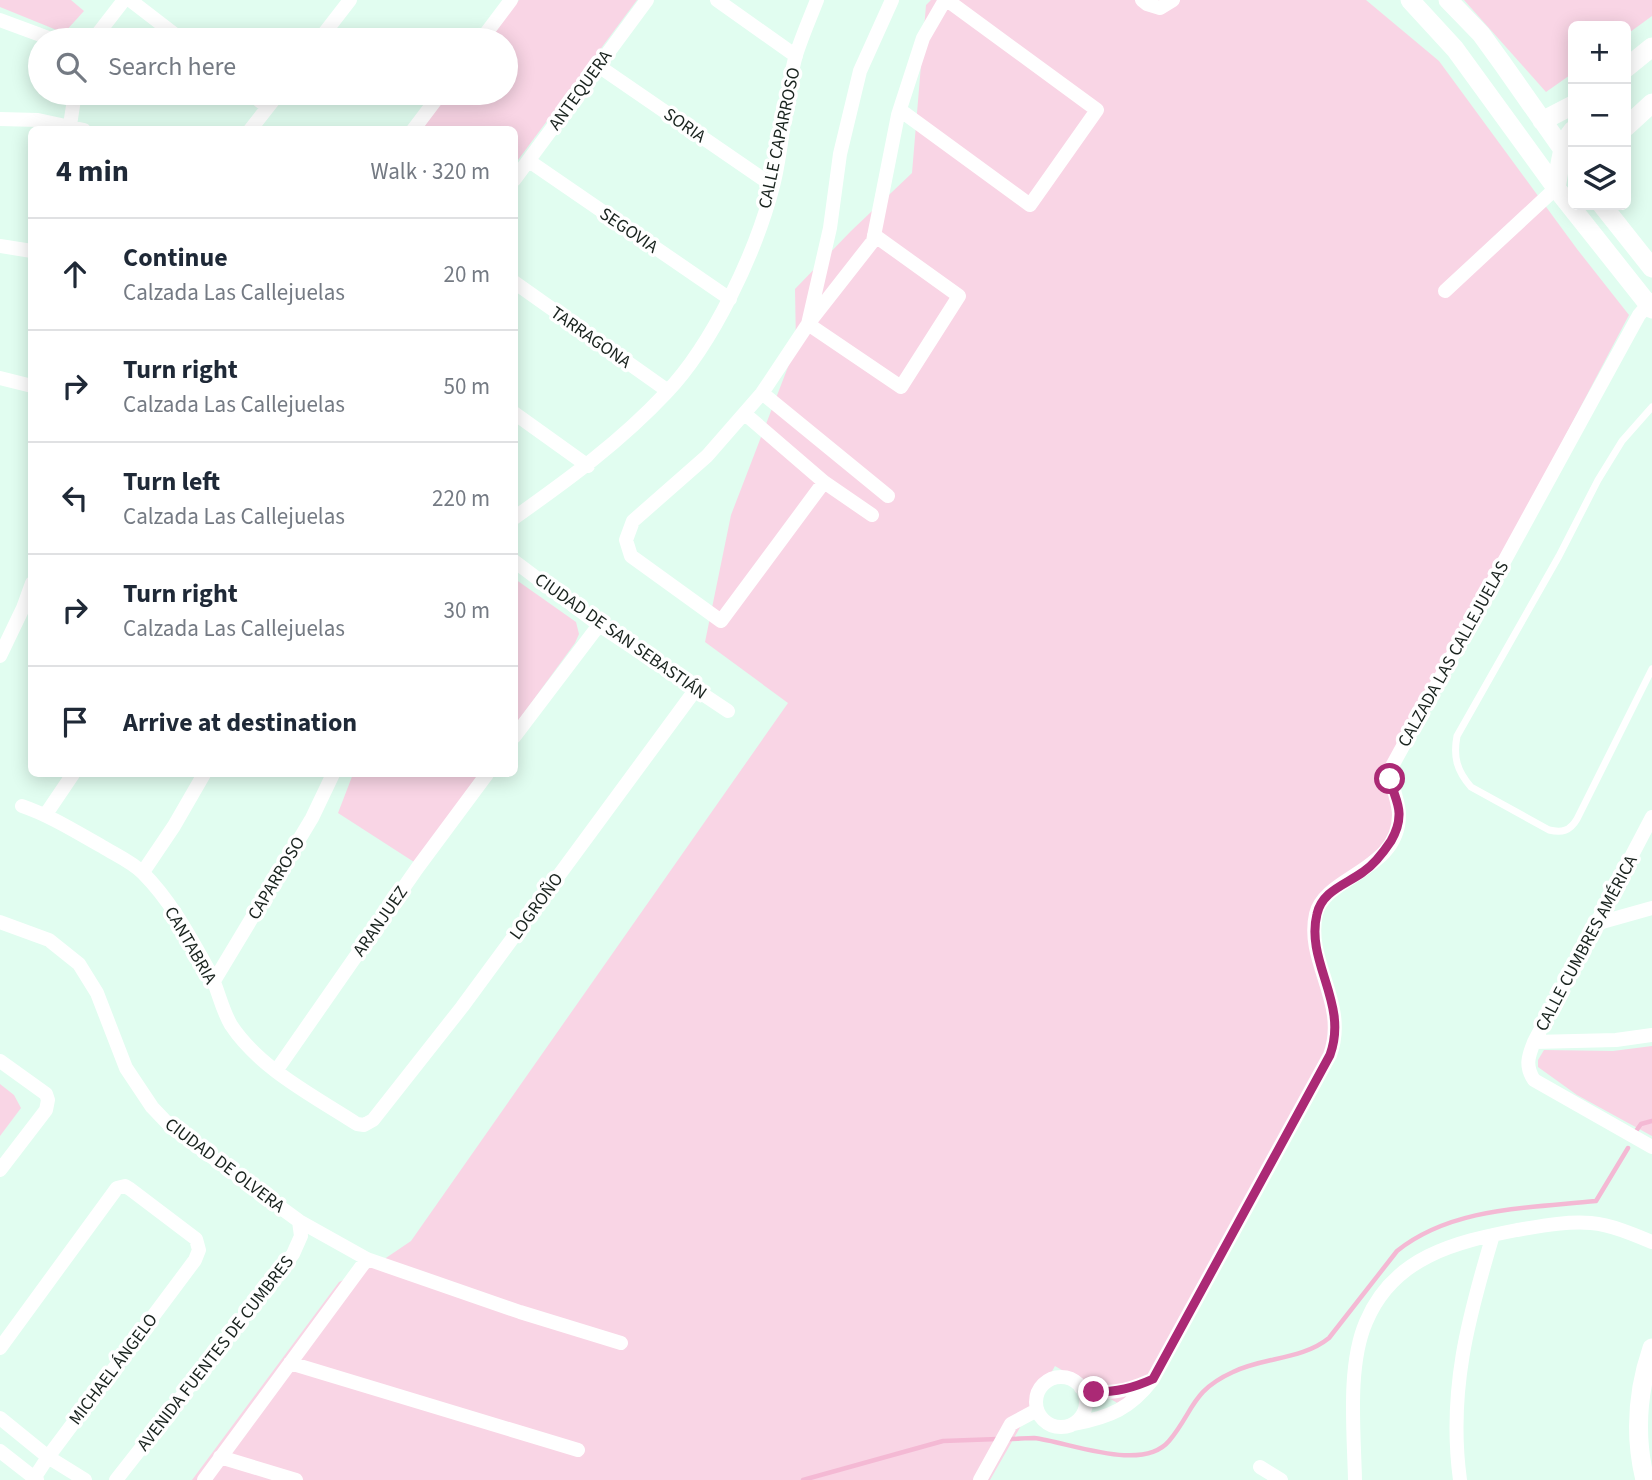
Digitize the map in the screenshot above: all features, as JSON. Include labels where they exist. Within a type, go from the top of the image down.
[{"type":"street","points":[[102,28],[124,0]]},
{"type":"street","points":[[130,0],[166,28]]},
{"type":"street","points":[[490,28],[511,0]]},
{"type":"street","name":"ANTEQUERA","points":[[518,175],[647,0]]},
{"type":"street","points":[[717,0],[796,56]]},
{"type":"street","name":"CALLE CAPARROSO","points":[[518,515],[588,466],[668,391],[695,355],[730,299],[773,186],[796,56],[817,0]]},
{"type":"street","points":[[807,324],[830,228],[840,154],[860,71],[892,0]]},
{"type":"street","points":[[824,482],[721,621],[631,556],[626,540],[633,521],[707,456],[745,414],[807,324],[873,241],[900,110],[923,38],[946,0],[1097,110],[1030,205],[900,110]]},
{"type":"street","points":[[1142,0],[1160,8],[1173,0]]},
{"type":"street","points":[[1410,0],[1484,85],[1556,188],[1651,305]]},
{"type":"street","points":[[1445,291],[1556,188],[1568,157],[1481,34],[1448,0]]},
{"type":"street","points":[[326,28],[342,3]]},
{"type":"street","points":[[0,20],[28,30]]},
{"type":"street","points":[[1631,66],[1652,47]]},
{"type":"street","name":"SORIA","points":[[597,65],[773,186]]},
{"type":"street","points":[[1631,122],[1652,103]]},
{"type":"street","points":[[76,105],[77,126]]},
{"type":"street","points":[[253,126],[268,107],[265,105]]},
{"type":"street","points":[[416,126],[432,105]]},
{"type":"street","points":[[1542,121],[1568,108]]},
{"type":"street","points":[[0,119],[38,120],[71,126]]},
{"type":"street","name":"SEGOVIA","points":[[529,161],[730,299]]},
{"type":"street","points":[[1606,210],[1652,268]]},
{"type":"street","points":[[807,324],[901,387],[959,296],[874,235]]},
{"type":"street","points":[[0,246],[28,250]]},
{"type":"street","name":"TARRAGONA","points":[[518,285],[668,391]]},
{"type":"street","name":"CALZADA LAS CALLEJUELAS","points":[[1073,1424],[1102,1419],[1117,1412],[1140,1397],[1153,1379],[1334,1045],[1335,1011],[1316,945],[1314,927],[1317,911],[1324,896],[1372,864],[1395,834],[1400,814],[1391,788],[1391,768],[1639,315],[1651,305]]},
{"type":"street","points":[[0,378],[28,385]]},
{"type":"street","points":[[762,393],[888,496]]},
{"type":"street","points":[[745,414],[824,482],[872,516]]},
{"type":"street","points":[[518,416],[588,466]]},
{"type":"street","name":"CIUDAD DE SAN SEBASTIÁN","points":[[518,564],[600,625],[728,711]]},
{"type":"street","points":[[0,656],[28,594]]},
{"type":"street","points":[[518,732],[600,625]]},
{"type":"street","name":"LOGROÑO","points":[[373,1120],[462,1007],[696,689]]},
{"type":"street","points":[[46,814],[70,777]]},
{"type":"street","points":[[143,872],[202,777]]},
{"type":"street","name":"CAPARROSO","points":[[214,981],[312,818],[332,777]]},
{"type":"street","name":"ARANJUEZ","points":[[276,1071],[418,867],[486,777]]},
{"type":"street","name":"CANTABRIA","points":[[22,806],[46,814],[143,872],[174,912],[214,981],[231,1025],[244,1041],[276,1071],[357,1124],[364,1125],[373,1120]]},
{"type":"street","name":"CALLE CUMBRES AMÉRICA","points":[[1650,824],[1595,924],[1527,1060],[1528,1071],[1534,1080],[1652,1147]]},
{"type":"street","points":[[1595,924],[1652,908]]},
{"type":"street","name":"CIUDAD DE OLVERA","points":[[0,922],[49,940],[73,958],[97,993],[126,1068],[152,1107],[171,1127],[299,1221],[367,1259],[520,1312],[621,1343]]},
{"type":"street","points":[[1534,1042],[1616,1040],[1652,1035]]},
{"type":"street","points":[[0,1061],[46,1094],[48,1100],[46,1110],[0,1170]]},
{"type":"street","name":"MICHAEL ÁNGELO","points":[[0,1348],[113,1193],[121,1187],[130,1189],[194,1236],[199,1251],[195,1259],[48,1457],[35,1479]]},
{"type":"street","name":"AVENIDA FUENTES DE CUMBRES","points":[[116,1480],[293,1254],[301,1236],[299,1221]]},
{"type":"street","points":[[1354,1480],[1356,1363],[1365,1322],[1385,1287],[1423,1257],[1455,1243],[1550,1224],[1592,1223],[1630,1232],[1652,1242]]},
{"type":"street","points":[[1460,1480],[1455,1409],[1459,1366],[1470,1312],[1493,1235]]},
{"type":"street","points":[[204,1480],[367,1259]]},
{"type":"street","points":[[1645,1480],[1637,1439],[1639,1401],[1652,1348]]},
{"type":"street","points":[[290,1363],[578,1450]]},
{"type":"street","points":[[1082,1388],[1085,1395],[1084,1412],[1073,1424],[1057,1428],[1042,1420],[1037,1410],[1036,1397],[1039,1389],[1051,1379],[1068,1378],[1082,1388],[1094,1392],[1116,1392],[1134,1388],[1153,1379]]},
{"type":"street","points":[[981,1480],[1011,1424],[1037,1410]]},
{"type":"street","points":[[0,1418],[48,1457],[85,1480]]},
{"type":"street","points":[[0,1451],[35,1479]]},
{"type":"street","points":[[220,1457],[296,1480]]},
{"type":"street","points":[[1260,1467],[1281,1480]]},
{"type":"lane","points":[[1652,407],[1622,441],[1598,480],[1559,556],[1457,736],[1454,751],[1463,778],[1471,787],[1549,830],[1559,832],[1572,827],[1652,669]]},
{"type":"shaded area","points":[[0,0],[71,0],[84,11],[69,28],[52,28],[0,7]]},
{"type":"shaded area","points":[[519,0],[637,0],[518,160],[518,126],[423,126],[439,105],[518,105],[518,28],[497,28]]},
{"type":"shaded area","points":[[931,0],[1366,0],[1439,61],[1577,249],[1629,315],[1387,774],[1399,812],[1391,838],[1324,895],[1314,913],[1329,1007],[1329,1051],[1151,1381],[1119,1404],[1055,1366],[990,1480],[192,1480],[339,1282],[374,1266],[411,1241],[788,703],[705,642],[731,515],[796,346],[795,289],[912,173],[926,5]]},
{"type":"shaded area","points":[[1464,0],[1652,0],[1652,16],[1631,31],[1631,21],[1568,21],[1568,77],[1546,92]]},
{"type":"shaded area","points":[[518,581],[576,622],[579,634],[518,721]]},
{"type":"shaded area","points":[[352,777],[477,777],[414,862],[338,813]]},
{"type":"shaded area","points":[[1652,1046],[1652,1136],[1577,1095],[1538,1067],[1538,1060],[1544,1050],[1613,1051]]},
{"type":"shaded area","points":[[0,1084],[14,1095],[21,1108],[0,1136]]},
{"type":"waterway","points":[[1636,1131],[1641,1124],[1652,1121]]},
{"type":"waterway","points":[[1007,1439],[1034,1438],[1124,1455],[1141,1455],[1157,1450],[1169,1441],[1201,1394],[1219,1379],[1257,1363],[1307,1350],[1329,1338],[1397,1251],[1419,1237],[1466,1218],[1518,1208],[1596,1201],[1628,1148]]},
{"type":"waterway","points":[[803,1480],[943,1441],[998,1439]]},
{"type":"route","points":[[1094,1392],[1116,1392],[1134,1388],[1153,1379],[1330,1055],[1336,1028],[1335,1011],[1316,945],[1314,927],[1317,911],[1324,896],[1363,872],[1382,854],[1395,834],[1400,814],[1390,779]]}]
